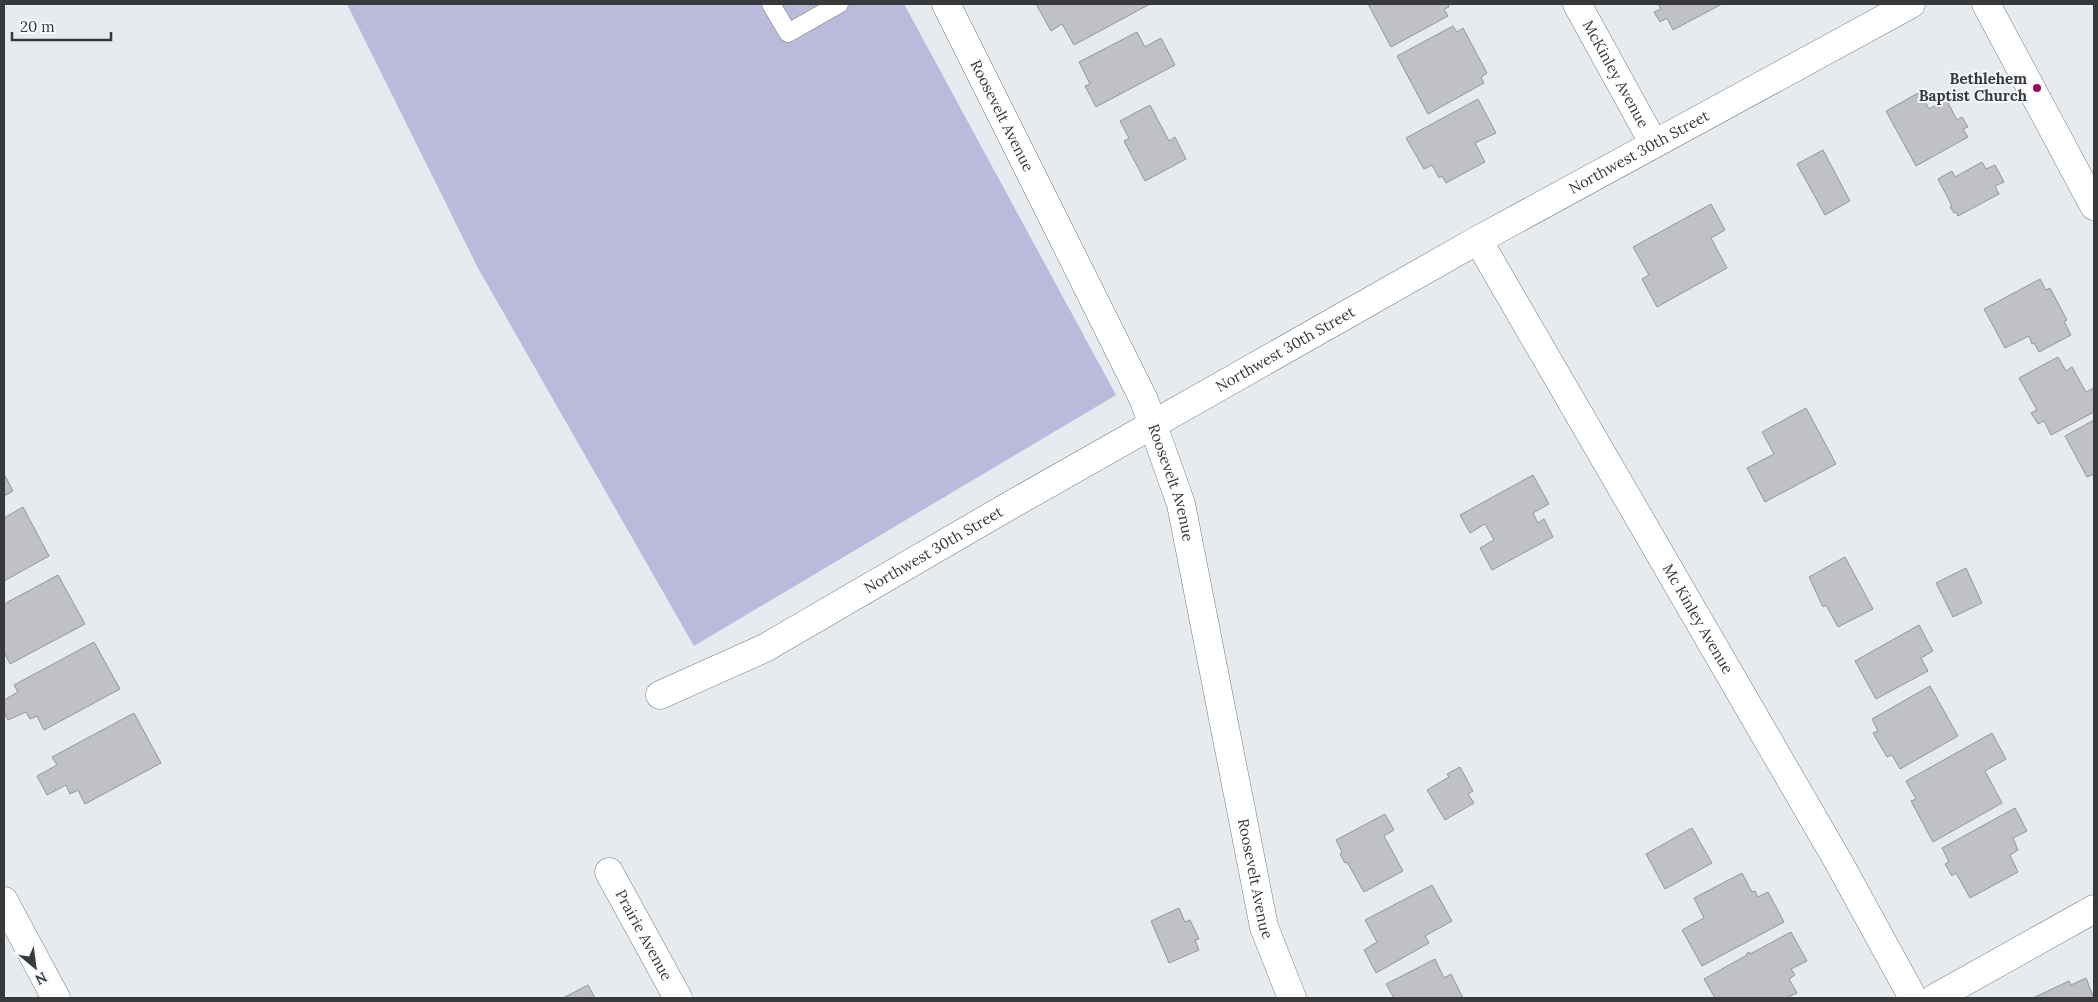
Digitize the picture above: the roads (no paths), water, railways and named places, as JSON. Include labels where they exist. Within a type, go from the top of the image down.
[{"type":"street","name":"Roosevelt Avenue","points":[[946,4],[1144,400],[1181,504],[1264,927],[1292,998]]},
{"type":"street","name":"McKinley Avenue","points":[[1578,4],[1654,144]]},
{"type":"street","name":"Northwest 30th Street","points":[[660,695],[765,648],[1478,240],[1911,4]]},
{"type":"street","points":[[1986,4],[2094,206]]},
{"type":"street","name":"Mc Kinley Avenue","points":[[1478,240],[1838,861],[1913,998]]},
{"type":"street","name":"Prairie Avenue","points":[[609,872],[678,998]]},
{"type":"street","points":[[4,901],[56,998]]},
{"type":"street","points":[[1935,998],[2094,909]]},
{"type":"lane","points":[[771,4],[788,33],[839,4]]},
{"type":"place","name":"Bethlehem Baptist Church","points":[[2037,88]]}]
